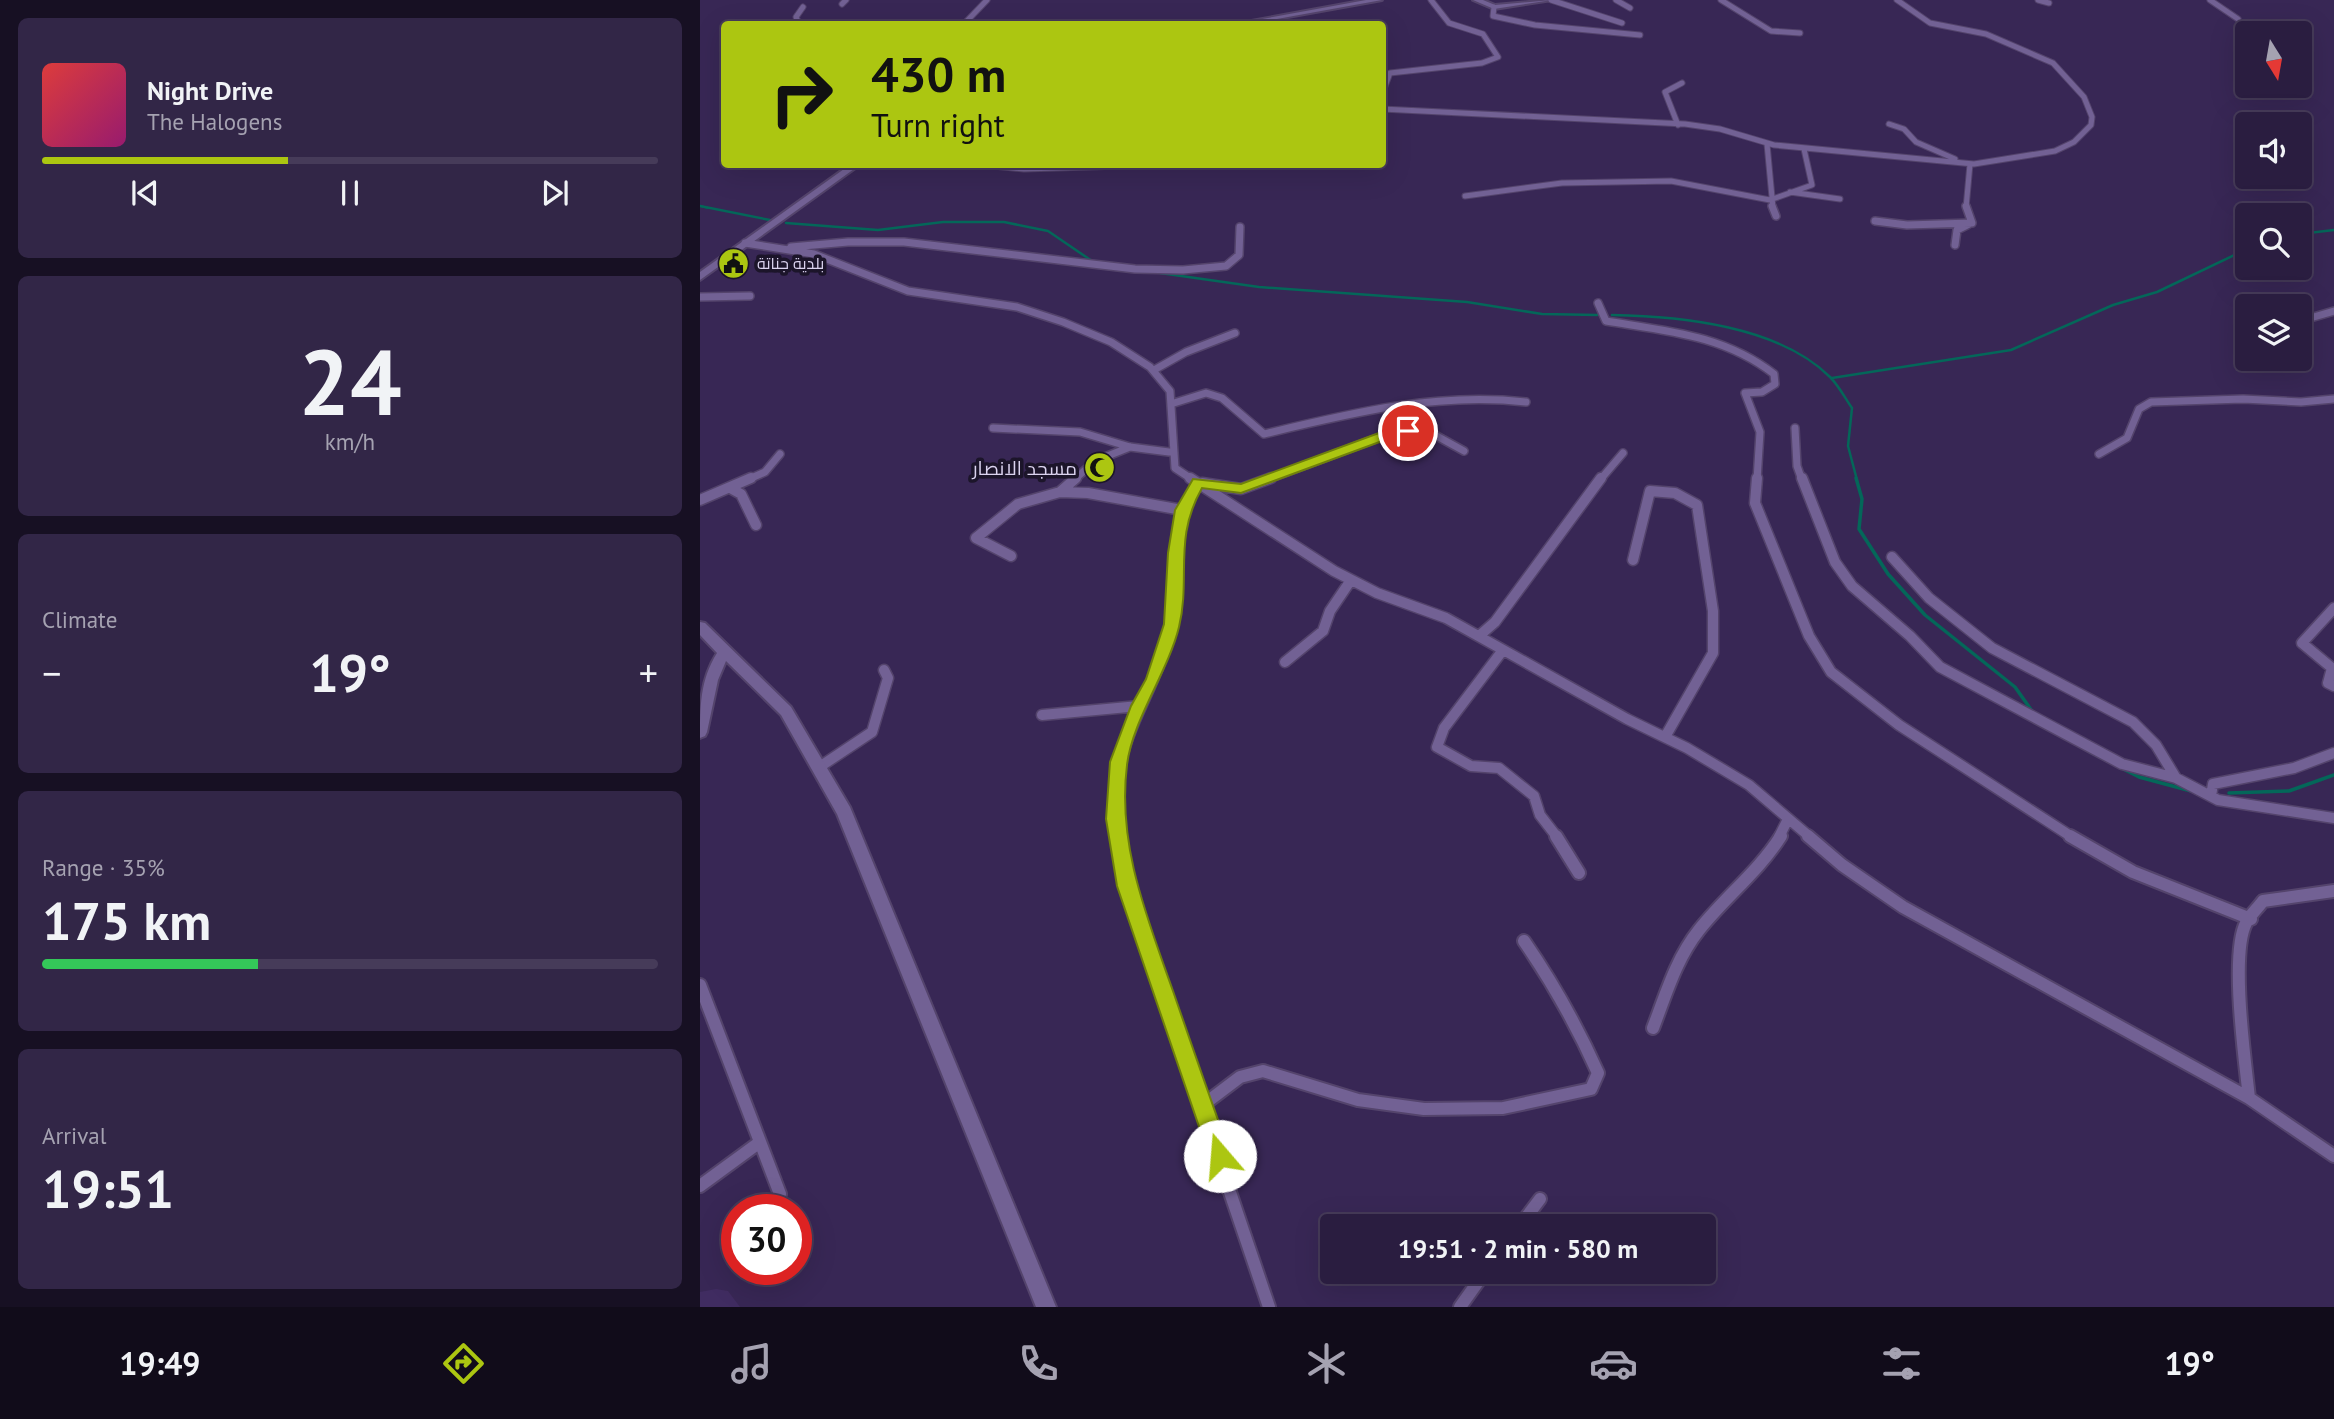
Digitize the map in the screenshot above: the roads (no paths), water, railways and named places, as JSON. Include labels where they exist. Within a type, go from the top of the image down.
[{"type":"street","points":[[967,21],[986,0]]},
{"type":"street","points":[[1256,21],[1378,0]]},
{"type":"street","points":[[1386,84],[1390,73],[1394,72],[1482,63],[1498,57],[1483,34],[1450,23],[1431,0]]},
{"type":"street","points":[[1477,0],[1494,7],[1547,0],[1622,23]]},
{"type":"street","points":[[1616,0],[1630,8]]},
{"type":"street","points":[[1721,0],[1771,31],[1800,33]]},
{"type":"street","points":[[1386,109],[1678,124],[1720,129],[1767,144],[1804,149],[1861,151],[1970,164],[2065,148],[2091,125],[2090,107],[2064,72],[2053,63],[1986,34],[1930,23],[1897,0]]},
{"type":"street","points":[[2038,0],[2049,3]]},
{"type":"street","points":[[2210,0],[2238,19]]},
{"type":"street","points":[[798,21],[796,17],[803,7]]},
{"type":"street","points":[[1494,7],[1493,16],[1535,25],[1640,35]]},
{"type":"street","points":[[1678,124],[1678,118],[1665,101],[1665,92],[1682,83]]},
{"type":"street","points":[[1889,124],[1905,129],[1916,142],[1961,163]]},
{"type":"street","points":[[1767,144],[1769,200],[1776,216]]},
{"type":"street","points":[[1465,196],[1562,183],[1671,181],[1769,200],[1812,185],[1808,177],[1804,149]]},
{"type":"street","points":[[1970,164],[1966,208],[1972,223]]},
{"type":"street","points":[[701,277],[851,168]]},
{"type":"street","points":[[1789,192],[1831,195],[1840,199]]},
{"type":"street","points":[[1875,221],[1907,225],[1972,223]]},
{"type":"street","points":[[1955,244],[1957,230],[1972,223]]},
{"type":"street","points":[[785,247],[848,242],[904,243],[1099,266],[1183,270],[1226,266],[1239,256],[1240,227]]},
{"type":"street","points":[[746,243],[785,247],[813,254],[911,291],[996,302],[1037,312],[1083,330],[1154,370],[1172,393],[1174,403],[1169,452],[1175,468],[1287,543],[1377,593],[1446,618],[1749,785],[1842,865],[1903,907],[2249,1098],[2334,1156]]},
{"type":"street","points":[[700,297],[750,296]]},
{"type":"street","points":[[1598,303],[1606,321],[1683,331],[1720,342],[1755,357],[1774,374],[1775,384],[1762,392],[1745,393],[1760,432],[1755,503],[1809,636],[1831,672],[1899,725],[2081,843],[2133,872],[2251,919]]},
{"type":"street","points":[[2312,317],[2334,311]]},
{"type":"street","points":[[1154,370],[1186,352],[1235,333]]},
{"type":"street","points":[[1174,403],[1206,393],[1222,398],[1264,434],[1379,406],[1471,397],[1526,402]]},
{"type":"street","points":[[2099,454],[2127,438],[2139,409],[2151,402],[2243,399],[2301,402],[2334,399]]},
{"type":"street","points":[[993,428],[1080,432],[1130,447],[1169,452]]},
{"type":"street","points":[[1795,428],[1797,466],[1835,562],[1852,586],[1910,636],[1940,667],[2122,764],[2176,778],[2218,800],[2334,818]]},
{"type":"street","points":[[1198,482],[1241,489],[1391,433],[1424,429],[1464,451]]},
{"type":"street","points":[[1060,492],[1095,461],[1130,447]]},
{"type":"street","points":[[1479,636],[1495,622],[1583,499],[1623,453]]},
{"type":"street","points":[[700,500],[732,489],[765,472],[780,454]]},
{"type":"street","points":[[1198,482],[1182,510],[1176,553],[1172,624],[1154,679],[1139,706],[1118,762],[1115,819],[1126,886],[1203,1105],[1269,1307]]},
{"type":"street","points":[[732,489],[741,494],[755,525]]},
{"type":"street","points":[[1633,560],[1650,491],[1657,489],[1691,499],[1697,505],[1713,611],[1713,653],[1665,737]]},
{"type":"street","points":[[1012,556],[976,538],[1018,504],[1060,492],[1088,493],[1182,510]]},
{"type":"street","points":[[1892,557],[1929,598],[1992,648],[2133,722],[2156,745],[2176,778]]},
{"type":"street","points":[[1285,662],[1323,631],[1330,611],[1351,580]]},
{"type":"street","points":[[2334,608],[2302,643],[2332,668],[2329,683],[2334,686]]},
{"type":"street","points":[[700,627],[786,711],[821,766],[844,812],[1046,1307]]},
{"type":"street","points":[[1503,650],[1444,728],[1437,747],[1471,766],[1499,768],[1535,796],[1540,815],[1565,847],[1579,873]]},
{"type":"street","points":[[700,732],[709,699],[709,678],[726,651]]},
{"type":"street","points":[[821,766],[872,732],[888,678],[884,670]]},
{"type":"street","points":[[1042,715],[1139,706]]},
{"type":"street","points":[[2211,796],[2213,785],[2294,768],[2334,753]]},
{"type":"street","points":[[1653,1028],[1680,957],[1699,930],[1782,838],[1788,820]]},
{"type":"street","points":[[2249,1098],[2243,1035],[2241,937],[2246,921],[2251,919],[2263,901],[2334,891]]},
{"type":"street","points":[[1203,1105],[1240,1077],[1263,1071],[1359,1100],[1424,1110],[1503,1108],[1591,1089],[1598,1073],[1591,1055],[1569,1011],[1524,940]]},
{"type":"street","points":[[700,985],[780,1194]]},
{"type":"street","points":[[700,1185],[760,1142]]},
{"type":"street","points":[[1529,1214],[1540,1199]]},
{"type":"street","points":[[1460,1307],[1476,1284]]},
{"type":"waterway","points":[[708,208],[700,206],[770,220]]},
{"type":"waterway","points":[[786,223],[878,230],[943,222],[1004,222],[1048,231],[1092,261]]},
{"type":"waterway","points":[[2312,233],[2334,230]]},
{"type":"waterway","points":[[1832,378],[2011,350],[2113,305],[2157,292],[2235,255]]},
{"type":"waterway","points":[[1160,273],[1259,287],[1467,302],[1542,314],[1597,315]]},
{"type":"waterway","points":[[1612,315],[1668,318],[1727,327],[1757,335],[1809,360],[1830,377],[1852,408],[1848,446],[1857,480]]},
{"type":"waterway","points":[[1856,478],[1862,499],[1859,529],[1888,574],[1925,615],[2015,687],[2032,711]]},
{"type":"waterway","points":[[2090,752],[2139,777],[2191,791]]},
{"type":"waterway","points":[[2229,793],[2289,791],[2334,775]]},
{"type":"place","name":"بلدية جناتة","points":[[734,263]]},
{"type":"place","name":"مسجد الانصار","points":[[1100,468]]}]
